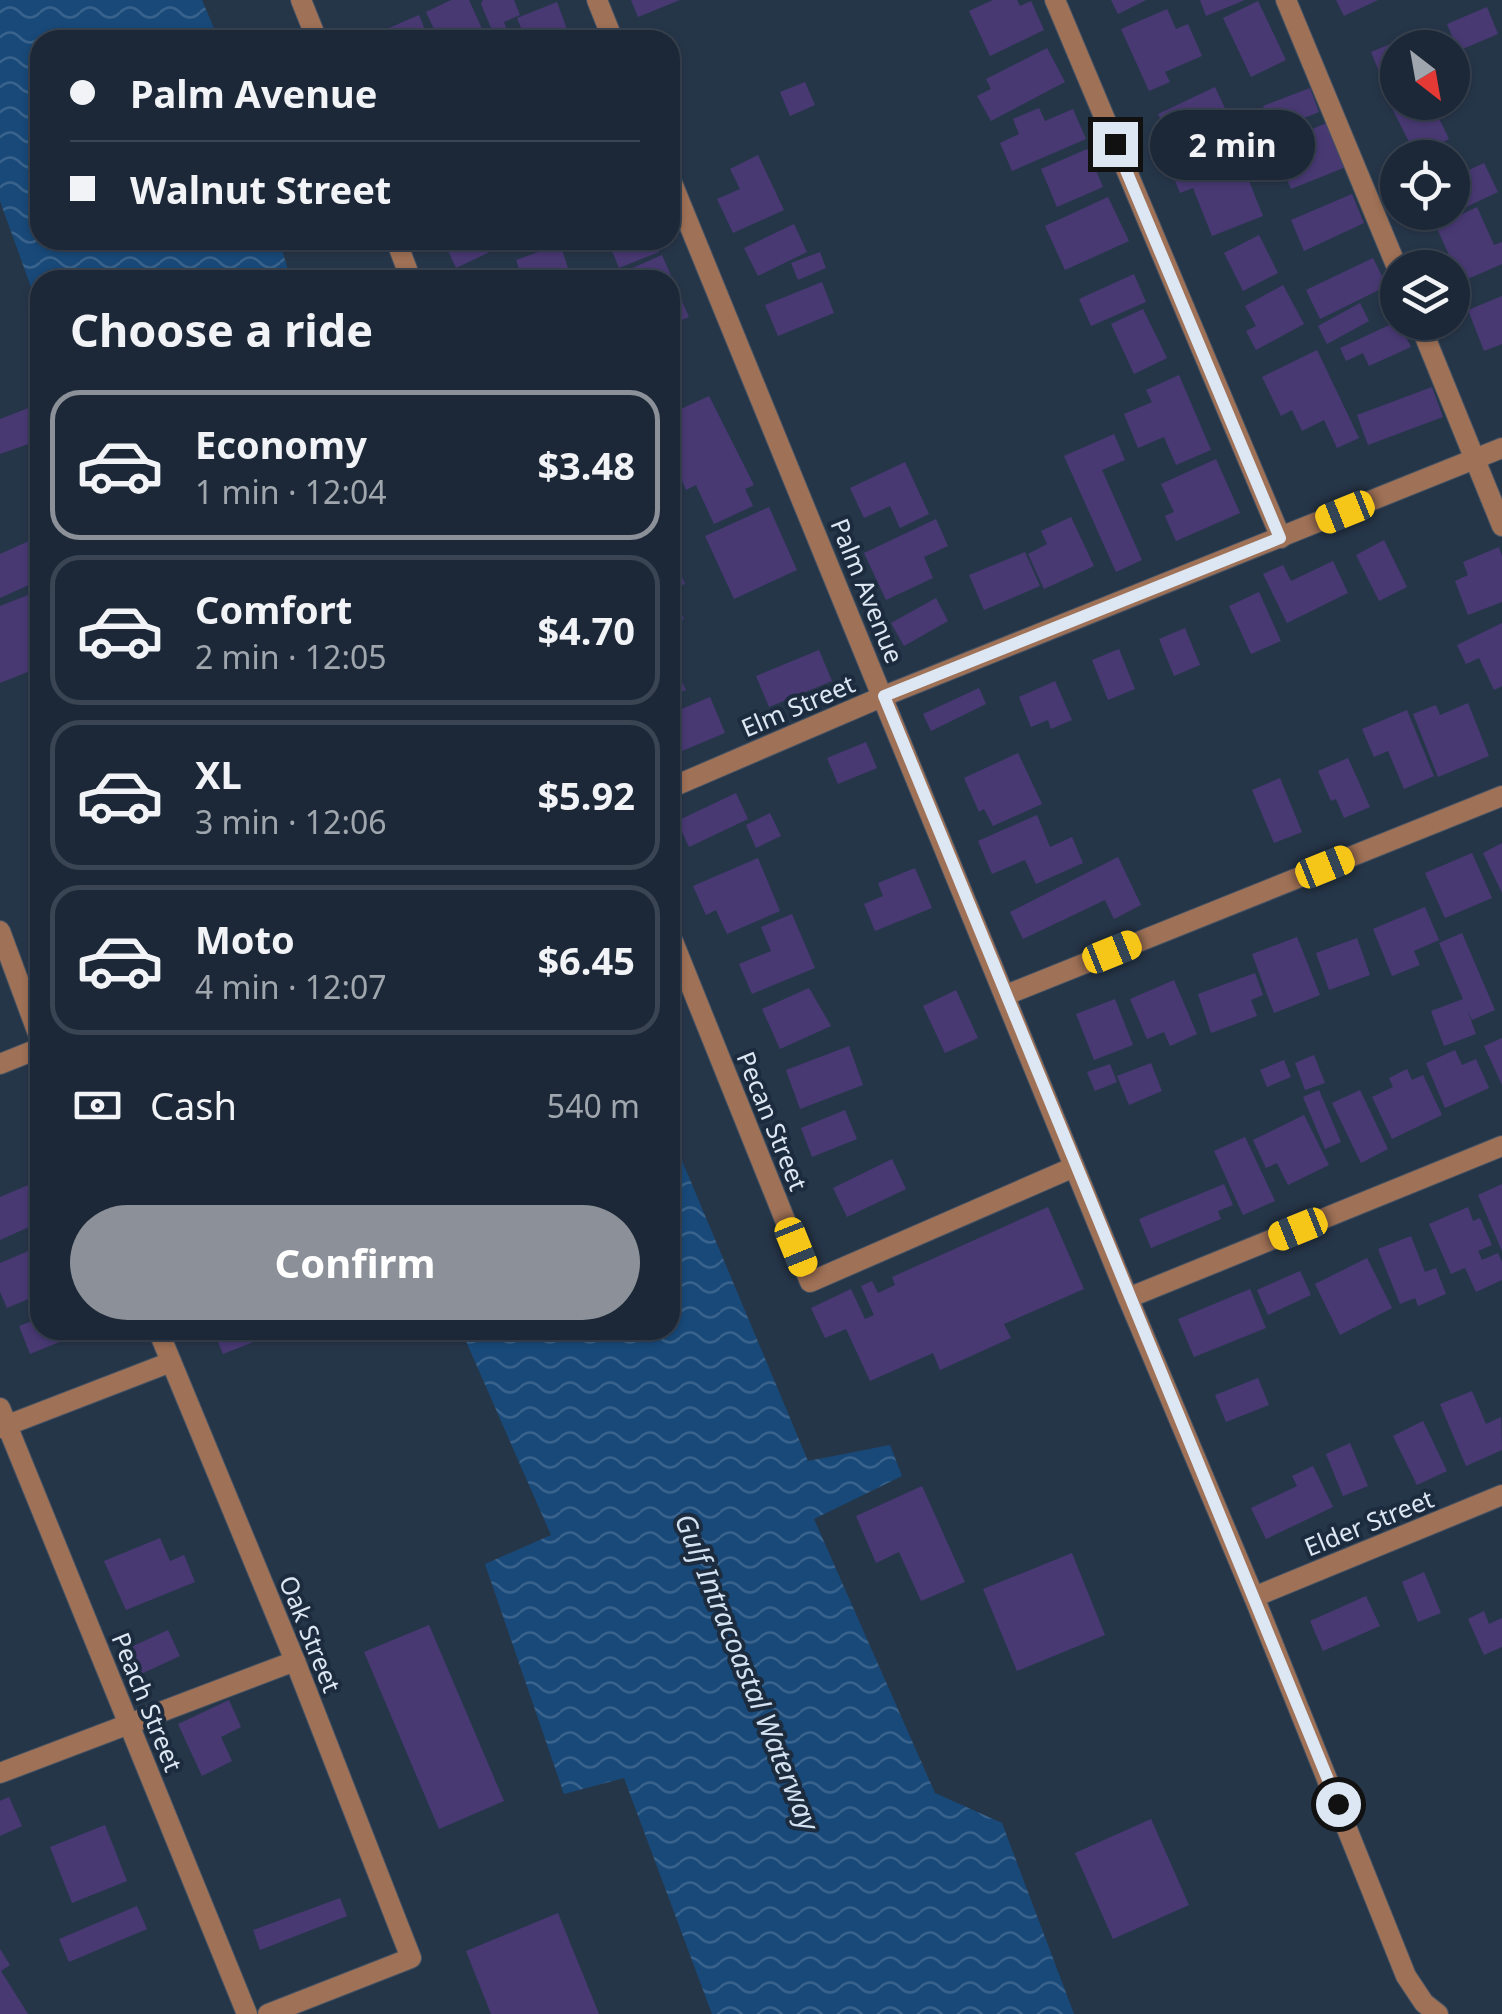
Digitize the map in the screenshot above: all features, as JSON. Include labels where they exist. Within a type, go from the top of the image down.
[{"type":"street","points":[[301,0],[313,30]]},
{"type":"street","points":[[597,0],[609,30]]},
{"type":"street","points":[[1055,0],[1280,538]]},
{"type":"street","points":[[1286,0],[1390,250]]},
{"type":"street","name":"Palm Avenue","points":[[680,202],[1406,1976],[1424,2003],[1438,2014]]},
{"type":"street","points":[[1426,340],[1502,526]]},
{"type":"street","name":"Elm Street","points":[[680,784],[884,696],[1502,448]]},
{"type":"street","points":[[1006,995],[1502,796]]},
{"type":"street","points":[[0,931],[30,1012]]},
{"type":"street","name":"Pecan Street","points":[[680,959],[810,1282],[1074,1167]]},
{"type":"street","points":[[0,1064],[30,1052]]},
{"type":"street","points":[[1128,1298],[1502,1146]]},
{"type":"street","name":"Oak Street","points":[[162,1340],[412,1958],[268,2014]]},
{"type":"street","points":[[2,1420],[171,1362]]},
{"type":"street","name":"Peach Street","points":[[2,1420],[247,2014]]},
{"type":"street","name":"Elder Street","points":[[1254,1597],[1502,1495]]},
{"type":"street","points":[[0,1773],[295,1661]]},
{"type":"water","points":[[0,0],[202,0],[215,30],[30,30],[30,250],[282,250],[288,270],[30,270],[30,284],[0,201]]},
{"type":"water","name":"Gulf Intracoastal Waterway","points":[[680,1156],[808,1461],[890,1445],[902,1476],[814,1519],[935,1793],[1002,1823],[1074,2014],[712,2014],[624,1778],[564,1794],[485,1564],[551,1535],[465,1340],[680,1340]]},
{"type":"building","points":[[451,0],[469,0],[482,30],[434,30],[426,12]]},
{"type":"building","points":[[483,0],[514,0],[520,15],[504,22],[507,30],[492,30],[481,4]]},
{"type":"building","points":[[631,0],[680,0],[638,17]]},
{"type":"building","points":[[993,0],[1017,0],[1020,6],[1031,1],[1044,30],[990,56],[969,11]]},
{"type":"building","points":[[1111,0],[1146,0],[1118,14]]},
{"type":"building","points":[[1200,0],[1245,0],[1206,16]]},
{"type":"building","points":[[1336,0],[1378,0],[1344,16]]},
{"type":"building","points":[[1258,1],[1286,60],[1251,77],[1223,18]]},
{"type":"building","points":[[557,2],[567,30],[522,30],[517,18]]},
{"type":"building","points":[[1487,7],[1498,34],[1470,46],[1470,30],[1449,30],[1447,24]]},
{"type":"building","points":[[1167,9],[1176,29],[1188,24],[1202,56],[1165,72],[1170,82],[1149,91],[1121,29]]},
{"type":"building","points":[[419,15],[425,30],[384,30]]},
{"type":"building","points":[[1047,48],[1065,82],[991,121],[977,96],[991,89],[986,79]]},
{"type":"building","points":[[1380,48],[1380,74],[1371,52]]},
{"type":"building","points":[[805,82],[815,105],[790,116],[780,92]]},
{"type":"building","points":[[1215,87],[1230,119],[1207,130],[1213,143],[1179,159],[1158,114]]},
{"type":"building","points":[[1310,88],[1319,112],[1272,131],[1263,106]]},
{"type":"building","points":[[1039,108],[1045,121],[1073,109],[1086,139],[1012,171],[1000,143],[1019,134],[1013,119]]},
{"type":"building","points":[[1398,120],[1440,120],[1449,139],[1447,140],[1408,140]]},
{"type":"building","points":[[1327,123],[1346,167],[1291,189],[1273,145]]},
{"type":"building","points":[[1087,149],[1103,187],[1057,207],[1041,169]]},
{"type":"building","points":[[1237,151],[1263,216],[1212,236],[1193,188],[1180,193],[1173,176]]},
{"type":"building","points":[[758,155],[784,210],[733,233],[717,199],[740,189],[730,169]]},
{"type":"building","points":[[1484,163],[1498,192],[1470,205],[1470,170]]},
{"type":"building","points":[[1352,194],[1364,223],[1304,251],[1291,220]]},
{"type":"building","points":[[1108,197],[1129,241],[1065,270],[1045,226]]},
{"type":"building","points":[[1477,207],[1494,245],[1502,242],[1502,264],[1470,278],[1470,250],[1447,250],[1438,230],[1470,230],[1470,210]]},
{"type":"building","points":[[794,224],[807,252],[758,276],[744,248]]},
{"type":"building","points":[[1259,235],[1278,273],[1243,291],[1224,253]]},
{"type":"building","points":[[448,250],[494,250],[456,268]]},
{"type":"building","points":[[544,250],[562,250],[568,268],[520,270],[516,260]]},
{"type":"building","points":[[612,250],[658,250],[659,252],[619,268]]},
{"type":"building","points":[[820,252],[826,268],[798,280],[791,263]]},
{"type":"building","points":[[662,255],[669,270],[628,270]]},
{"type":"building","points":[[1373,258],[1380,272],[1380,289],[1320,319],[1306,290]]},
{"type":"building","points":[[1134,274],[1146,302],[1091,326],[1079,299]]},
{"type":"building","points":[[822,282],[834,313],[778,336],[765,305]]},
{"type":"building","points":[[1283,285],[1304,324],[1256,350],[1246,331],[1256,326],[1245,306]]},
{"type":"building","points":[[680,296],[689,317],[680,321]]},
{"type":"building","points":[[1502,296],[1502,344],[1484,351],[1470,309]]},
{"type":"building","points":[[1360,303],[1369,321],[1327,344],[1318,326]]},
{"type":"building","points":[[1143,309],[1167,358],[1134,374],[1111,324]]},
{"type":"building","points":[[1380,329],[1380,340],[1408,340],[1411,347],[1369,366],[1363,353],[1346,361],[1340,348]]},
{"type":"building","points":[[1317,350],[1359,438],[1337,448],[1324,420],[1302,431],[1292,410],[1281,416],[1262,377]]},
{"type":"building","points":[[1179,375],[1211,450],[1176,465],[1164,437],[1138,448],[1124,414],[1152,402],[1146,390]]},
{"type":"building","points":[[1432,387],[1443,417],[1368,445],[1357,415]]},
{"type":"building","points":[[709,396],[754,485],[745,489],[753,506],[714,524],[696,485],[686,490],[680,476],[680,409]]},
{"type":"building","points":[[30,407],[30,444],[0,454],[0,419]]},
{"type":"building","points":[[1114,434],[1125,460],[1102,470],[1142,560],[1116,572],[1064,456]]},
{"type":"building","points":[[1216,459],[1240,513],[1176,541],[1165,516],[1174,512],[1161,484]]},
{"type":"building","points":[[905,462],[929,514],[900,528],[890,506],[864,518],[850,488]]},
{"type":"building","points":[[769,507],[797,570],[734,599],[705,536]]},
{"type":"building","points":[[1071,517],[1094,566],[1044,589],[1028,554],[1047,544],[1041,531]]},
{"type":"building","points":[[936,519],[948,546],[924,557],[933,578],[886,600],[864,553]]},
{"type":"building","points":[[30,540],[30,584],[0,598],[0,554]]},
{"type":"building","points":[[1384,540],[1407,587],[1379,601],[1356,555]]},
{"type":"building","points":[[1499,547],[1502,602],[1468,615],[1455,581],[1468,575],[1463,562]]},
{"type":"building","points":[[1025,552],[1040,586],[984,610],[969,575]]},
{"type":"building","points":[[1333,561],[1348,593],[1287,623],[1263,574],[1283,565],[1291,581]]},
{"type":"building","points":[[1259,592],[1281,641],[1251,654],[1229,606]]},
{"type":"building","points":[[30,594],[30,671],[0,683],[0,606]]},
{"type":"building","points":[[936,598],[948,621],[904,646],[891,623]]},
{"type":"building","points":[[1502,623],[1502,686],[1494,690],[1479,658],[1466,664],[1457,645]]},
{"type":"building","points":[[1185,628],[1200,665],[1174,676],[1159,639]]},
{"type":"building","points":[[1119,649],[1135,689],[1108,700],[1092,660]]},
{"type":"building","points":[[819,650],[832,681],[769,707],[756,676]]},
{"type":"building","points":[[1055,681],[1072,720],[1051,729],[1048,720],[1031,727],[1019,697]]},
{"type":"building","points":[[979,688],[986,704],[931,731],[923,714]]},
{"type":"building","points":[[710,697],[725,733],[680,752],[680,710]]},
{"type":"building","points":[[1468,703],[1489,756],[1438,777],[1413,714],[1436,705],[1440,715]]},
{"type":"building","points":[[1407,710],[1434,776],[1404,789],[1388,751],[1374,757],[1362,729]]},
{"type":"building","points":[[866,742],[877,768],[838,784],[827,758]]},
{"type":"building","points":[[1018,753],[1042,804],[993,826],[984,809],[979,812],[964,778]]},
{"type":"building","points":[[1348,758],[1370,807],[1344,818],[1336,799],[1331,801],[1318,771]]},
{"type":"building","points":[[1280,778],[1302,832],[1274,843],[1252,790]]},
{"type":"building","points":[[736,793],[748,819],[689,847],[680,820]]},
{"type":"building","points":[[770,813],[781,836],[756,848],[746,825]]},
{"type":"building","points":[[1037,815],[1050,847],[1072,837],[1083,863],[1036,884],[1025,860],[992,874],[978,841]]},
{"type":"building","points":[[1502,843],[1502,893],[1483,853]]},
{"type":"building","points":[[1472,853],[1492,898],[1445,918],[1425,873]]},
{"type":"building","points":[[1118,857],[1141,905],[1114,919],[1105,900],[1023,939],[1010,912]]},
{"type":"building","points":[[758,858],[780,911],[727,934],[716,910],[706,915],[693,886]]},
{"type":"building","points":[[915,868],[932,908],[875,931],[864,904],[883,896],[878,883]]},
{"type":"building","points":[[1425,907],[1439,940],[1414,951],[1420,965],[1392,976],[1373,929]]},
{"type":"building","points":[[792,914],[815,968],[752,994],[739,964],[771,951],[761,927]]},
{"type":"building","points":[[1462,933],[1495,1010],[1472,1020],[1467,1009],[1476,1034],[1444,1046],[1431,1011],[1463,999],[1439,943]]},
{"type":"building","points":[[1297,937],[1320,995],[1274,1013],[1252,954]]},
{"type":"building","points":[[1357,938],[1370,975],[1329,990],[1316,953]]},
{"type":"building","points":[[1255,973],[1263,995],[1251,1000],[1257,1016],[1211,1033],[1198,994]]},
{"type":"building","points":[[1174,980],[1197,1034],[1170,1046],[1164,1032],[1147,1039],[1130,999]]},
{"type":"building","points":[[809,988],[831,1026],[780,1049],[762,1009]]},
{"type":"building","points":[[956,990],[978,1038],[945,1053],[923,1006]]},
{"type":"building","points":[[1115,999],[1133,1045],[1094,1060],[1076,1014]]},
{"type":"building","points":[[1502,1038],[1502,1085],[1484,1046]]},
{"type":"building","points":[[849,1046],[863,1085],[800,1109],[786,1070]]},
{"type":"building","points":[[1455,1050],[1462,1065],[1476,1059],[1489,1088],[1445,1108],[1426,1063]]},
{"type":"building","points":[[1314,1055],[1325,1083],[1305,1090],[1295,1063]]},
{"type":"building","points":[[1284,1060],[1291,1077],[1267,1087],[1260,1070]]},
{"type":"building","points":[[1151,1063],[1162,1091],[1129,1105],[1117,1076]]},
{"type":"building","points":[[1110,1064],[1117,1082],[1095,1091],[1087,1072]]},
{"type":"building","points":[[1407,1069],[1412,1080],[1423,1075],[1442,1115],[1392,1139],[1372,1097],[1393,1087],[1389,1078]]},
{"type":"building","points":[[1319,1090],[1341,1142],[1325,1149],[1303,1097]]},
{"type":"building","points":[[1360,1090],[1388,1149],[1361,1163],[1332,1103]]},
{"type":"building","points":[[845,1110],[857,1139],[812,1157],[801,1128]]},
{"type":"building","points":[[1304,1115],[1329,1165],[1288,1185],[1277,1163],[1266,1168],[1253,1140]]},
{"type":"building","points":[[1245,1137],[1275,1201],[1243,1215],[1214,1151]]},
{"type":"building","points":[[892,1159],[906,1189],[847,1217],[833,1188]]},
{"type":"building","points":[[30,1184],[30,1226],[0,1240],[0,1197]]},
{"type":"building","points":[[1224,1184],[1233,1205],[1218,1211],[1221,1219],[1151,1248],[1139,1219]]},
{"type":"building","points":[[1502,1184],[1502,1251],[1478,1195]]},
{"type":"building","points":[[1048,1207],[1084,1289],[1004,1324],[1011,1338],[940,1370],[933,1353],[870,1381],[846,1329],[825,1338],[811,1308],[851,1289],[865,1319],[874,1315],[861,1286],[872,1281],[878,1293],[895,1285],[892,1277]]},
{"type":"building","points":[[1468,1207],[1473,1221],[1480,1218],[1492,1245],[1478,1251],[1482,1260],[1498,1253],[1502,1262],[1502,1280],[1476,1292],[1465,1268],[1451,1274],[1429,1224]]},
{"type":"building","points":[[1411,1236],[1425,1272],[1436,1268],[1446,1294],[1418,1306],[1415,1298],[1400,1304],[1378,1249]]},
{"type":"building","points":[[30,1250],[30,1298],[7,1308],[0,1292],[0,1263]]},
{"type":"building","points":[[1367,1258],[1392,1308],[1340,1335],[1315,1284]]},
{"type":"building","points":[[1300,1271],[1311,1295],[1268,1315],[1257,1290]]},
{"type":"building","points":[[1250,1289],[1266,1328],[1194,1357],[1178,1319]]},
{"type":"building","points":[[30,1322],[30,1340],[64,1340],[30,1354],[19,1326]]},
{"type":"building","points":[[217,1340],[259,1340],[223,1354]]},
{"type":"building","points":[[1258,1378],[1269,1405],[1226,1422],[1215,1395]]},
{"type":"building","points":[[1472,1391],[1486,1424],[1501,1417],[1502,1450],[1466,1466],[1440,1404]]},
{"type":"building","points":[[1423,1421],[1447,1471],[1417,1485],[1393,1436]]},
{"type":"building","points":[[1350,1443],[1368,1486],[1343,1496],[1326,1454]]},
{"type":"building","points":[[1313,1466],[1333,1507],[1266,1539],[1251,1508],[1297,1486],[1292,1476]]},
{"type":"building","points":[[922,1486],[965,1582],[921,1601],[899,1552],[876,1563],[856,1516]]},
{"type":"building","points":[[160,1538],[170,1561],[184,1555],[195,1582],[126,1610],[104,1561]]},
{"type":"building","points":[[1072,1553],[1105,1635],[1017,1671],[983,1589]]},
{"type":"building","points":[[1424,1572],[1441,1613],[1418,1622],[1402,1582]]},
{"type":"building","points":[[1366,1596],[1380,1626],[1323,1651],[1310,1621]]},
{"type":"building","points":[[1484,1611],[1489,1624],[1502,1618],[1502,1647],[1484,1655],[1468,1619]]},
{"type":"building","points":[[429,1625],[504,1801],[439,1829],[364,1652]]},
{"type":"building","points":[[168,1630],[180,1656],[141,1674],[129,1648]]},
{"type":"building","points":[[229,1700],[241,1727],[221,1737],[232,1761],[202,1776],[178,1724]]},
{"type":"building","points":[[9,1797],[22,1826],[0,1836],[0,1801]]},
{"type":"building","points":[[1151,1819],[1189,1905],[1113,1939],[1075,1853]]},
{"type":"building","points":[[105,1825],[127,1881],[72,1903],[50,1847]]},
{"type":"building","points":[[340,1898],[347,1916],[260,1950],[253,1930]]},
{"type":"building","points":[[137,1906],[147,1929],[69,1962],[59,1939]]},
{"type":"building","points":[[558,1913],[599,2014],[491,2014],[466,1951]]},
{"type":"building","points":[[0,1949],[10,1965],[1,1971],[28,2014],[0,2014]]},
{"type":"route","points":[[1115,144],[1280,538],[884,696],[1338,1804]]}]
